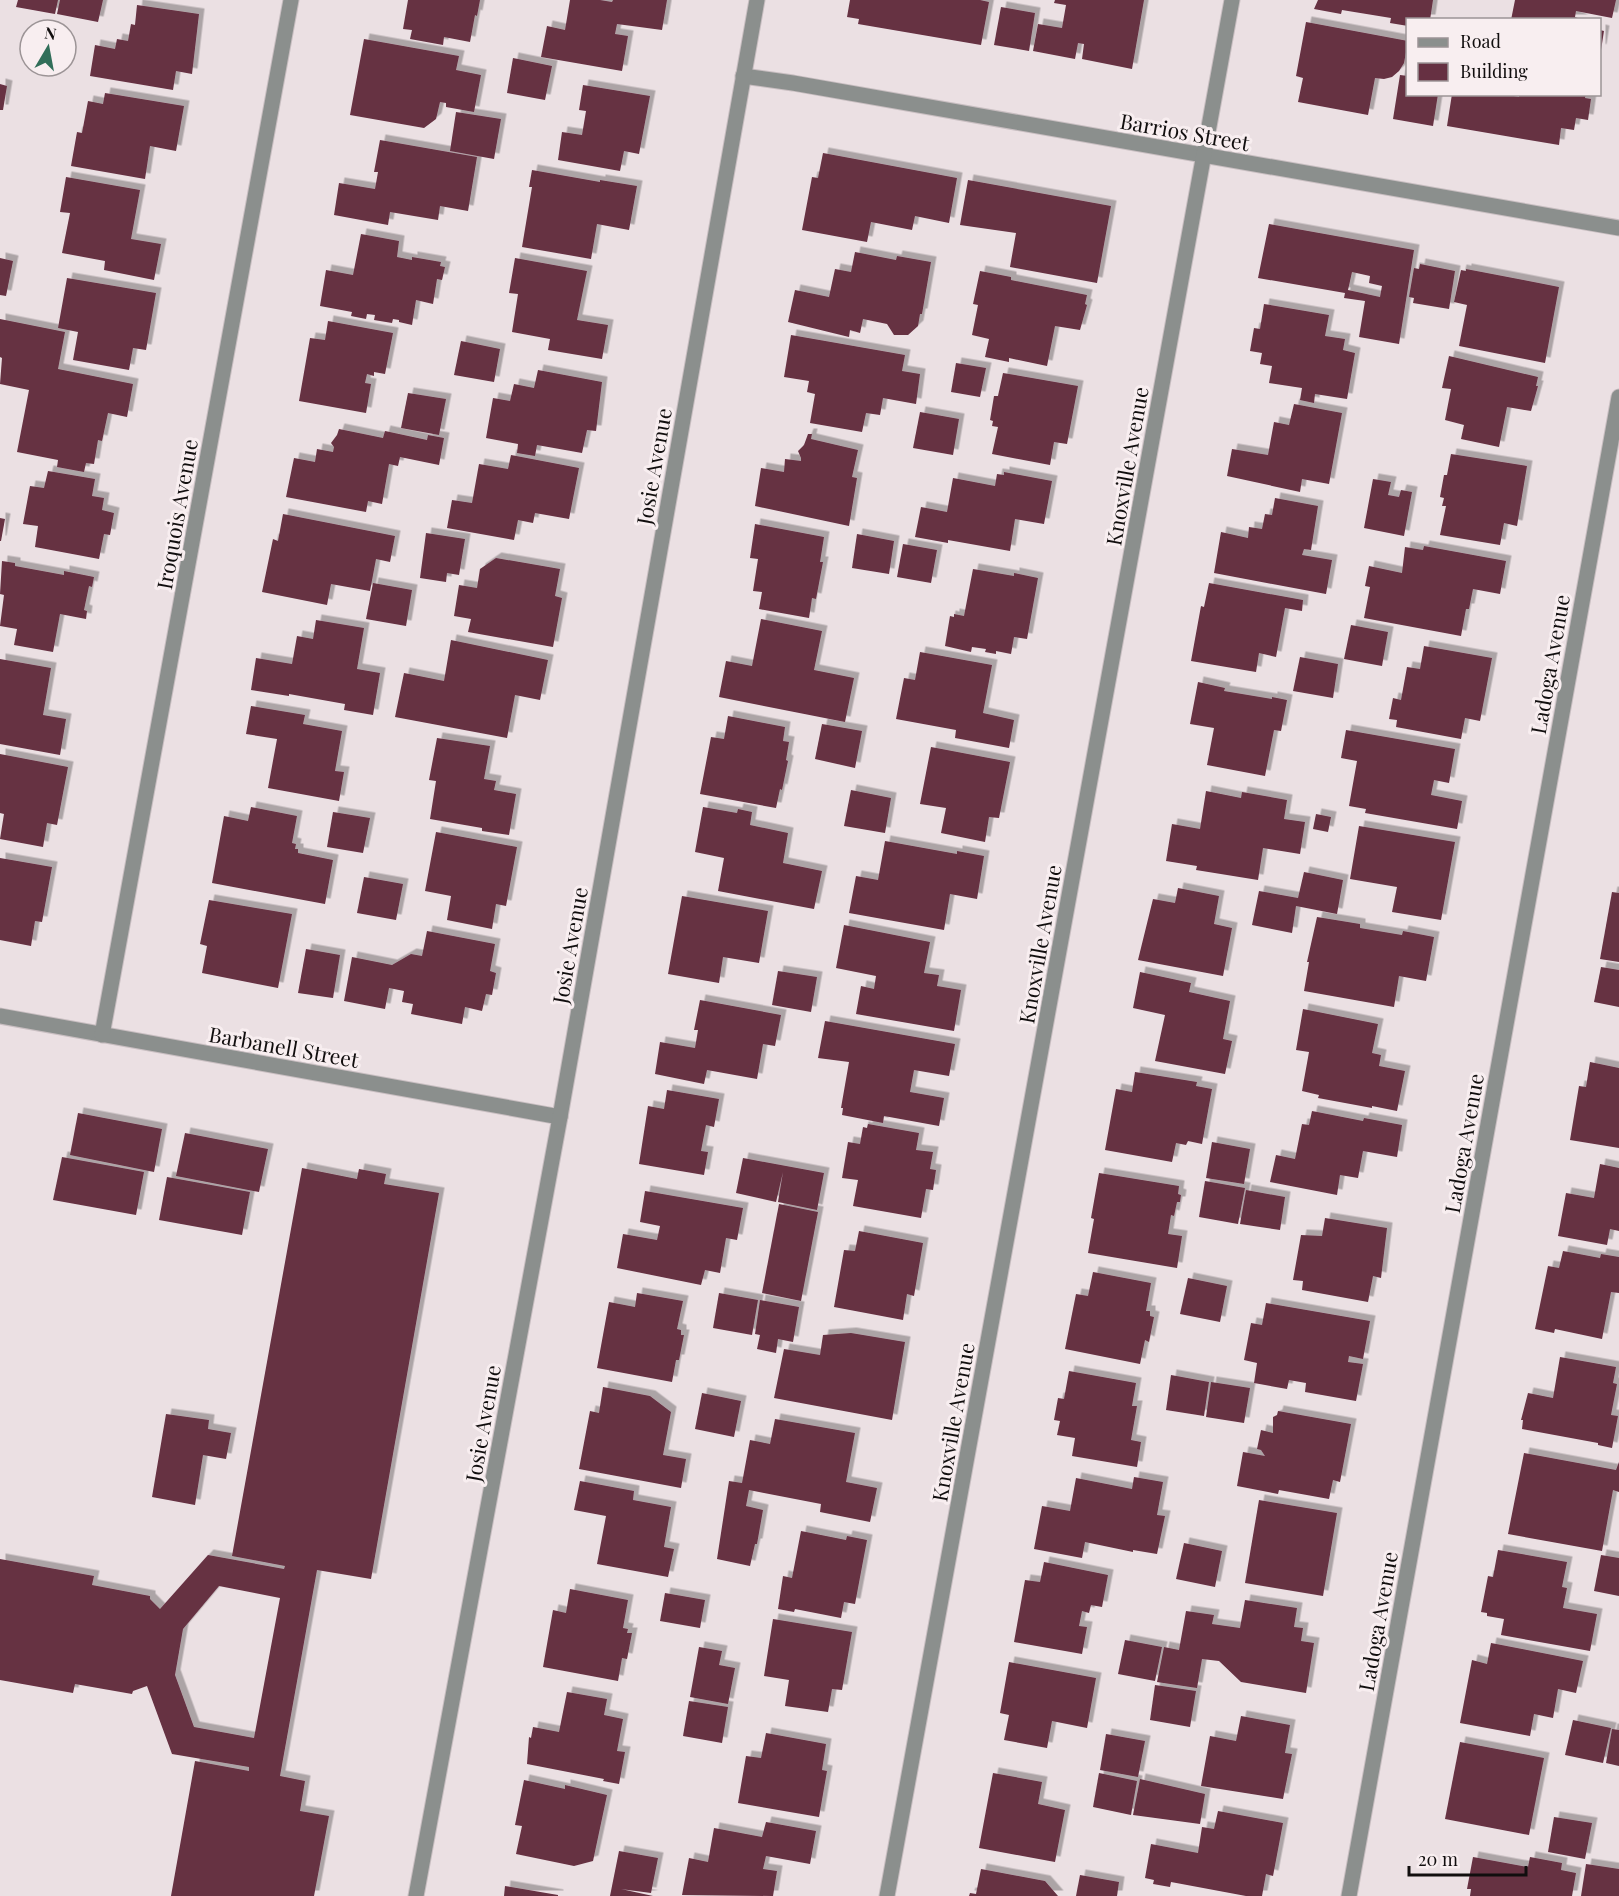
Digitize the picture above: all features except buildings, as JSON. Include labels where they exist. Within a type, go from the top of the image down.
[{"type":"street","name":"Iroquois Avenue","points":[[102,1035],[291,0]]},
{"type":"street","name":"Josie Avenue","points":[[416,1896],[560,1117],[757,0]]},
{"type":"street","name":"Knoxville Avenue","points":[[886,1896],[1232,0]]},
{"type":"street","name":"Barrios Street","points":[[743,76],[1619,228]]},
{"type":"street","name":"Ladoga Avenue","points":[[1349,1896],[1619,397]]},
{"type":"street","name":"Barbanell Street","points":[[0,1016],[560,1117]]}]
